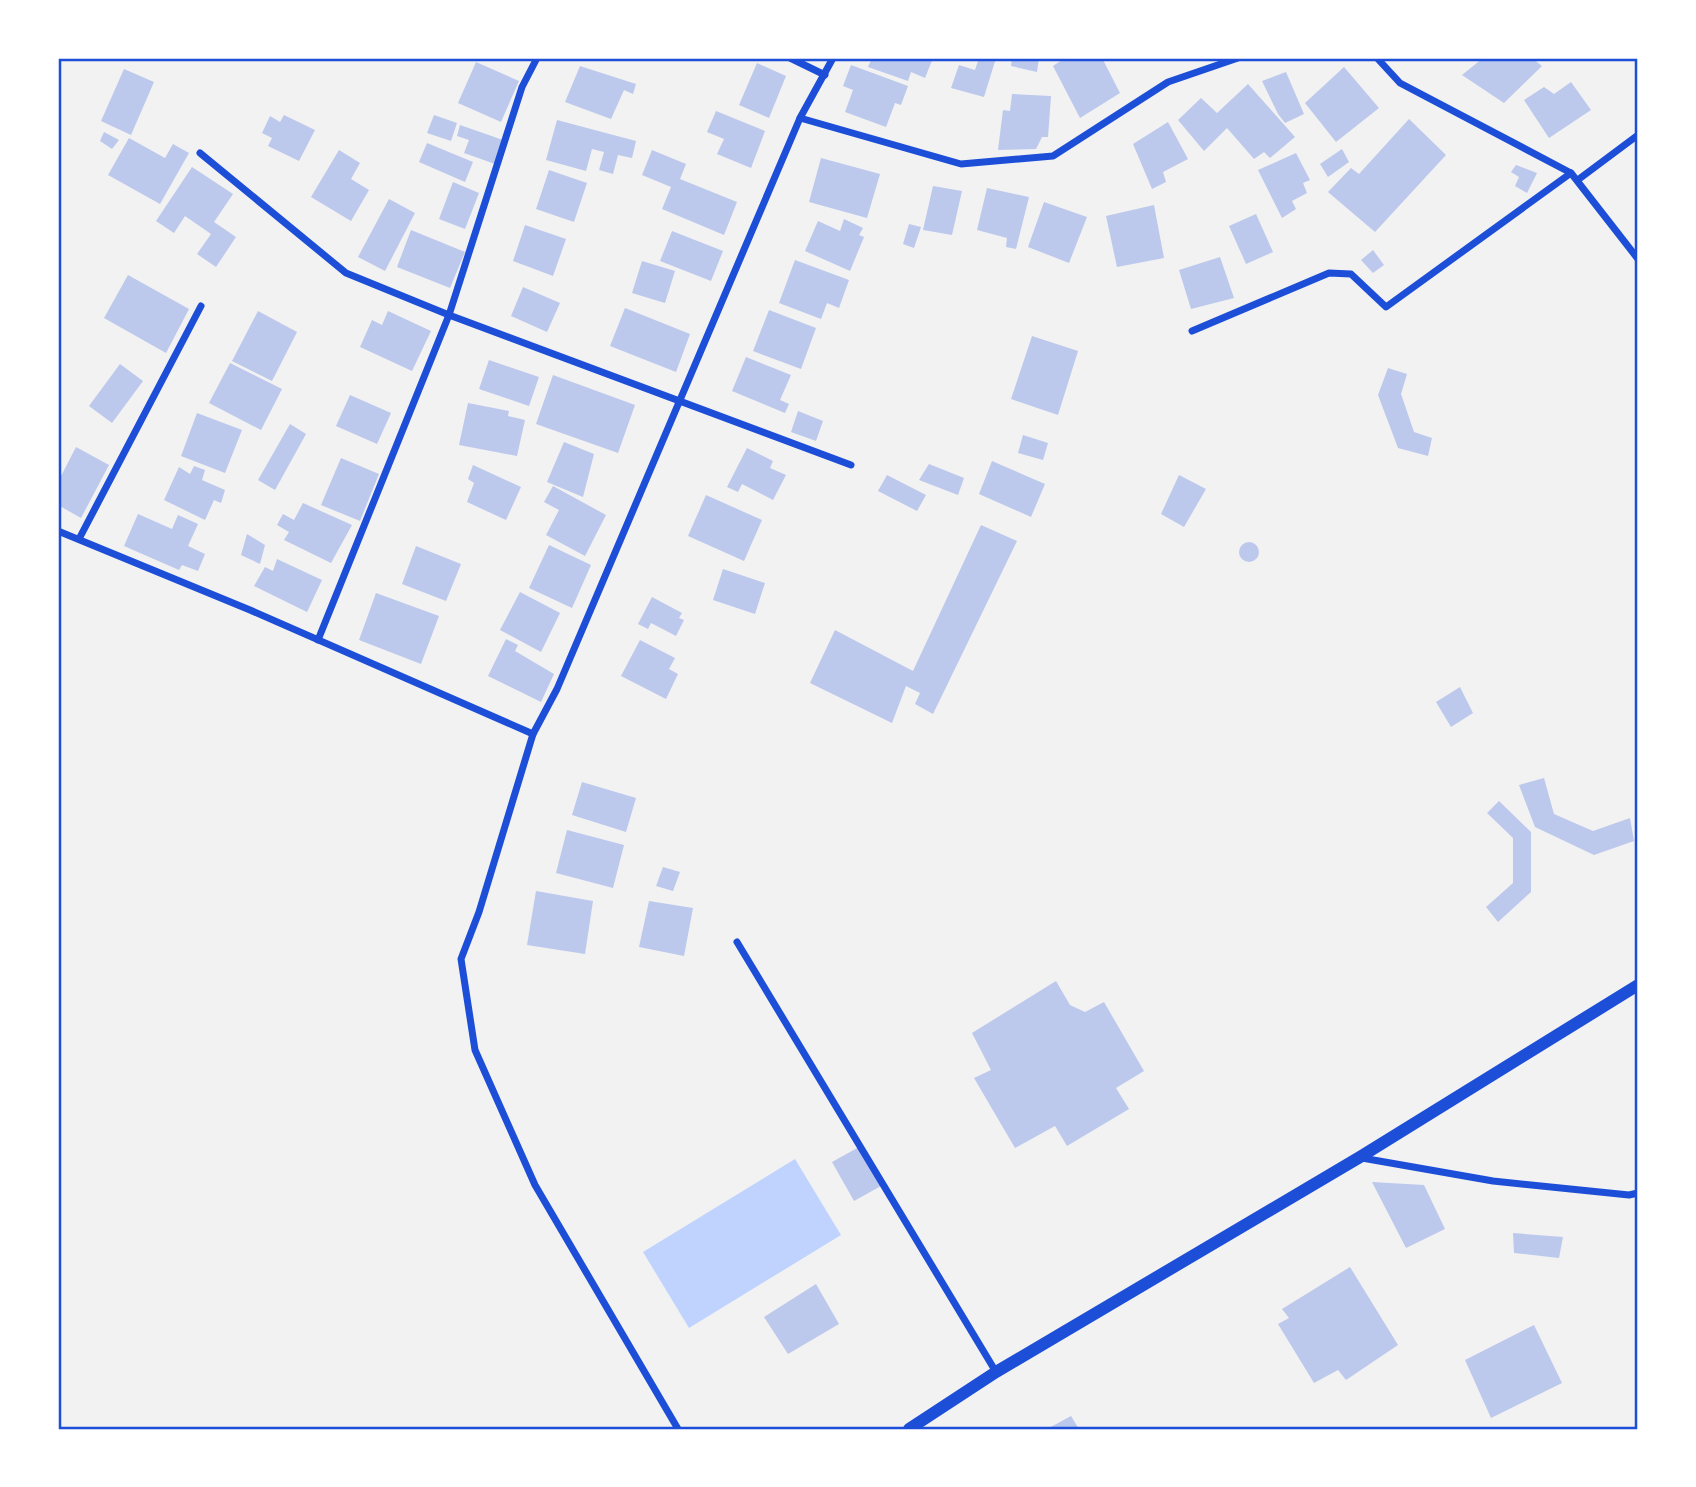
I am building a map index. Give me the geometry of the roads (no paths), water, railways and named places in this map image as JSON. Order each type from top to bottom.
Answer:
[{"type":"street","points":[[318,640],[449,315],[522,87],[537,58]]},
{"type":"street","points":[[790,58],[825,75]]},
{"type":"street","points":[[678,1429],[536,1185],[475,1050],[461,959],[480,912],[533,734],[556,689],[678,398],[800,118],[833,58]]},
{"type":"street","points":[[800,118],[961,164],[1053,156],[1168,82],[1238,58]]},
{"type":"street","points":[[1377,58],[1400,83],[1579,179],[1638,259]]},
{"type":"street","points":[[1579,179],[1638,135]]},
{"type":"street","points":[[200,153],[346,273],[449,315],[678,398],[851,465]]},
{"type":"street","points":[[1192,331],[1329,273],[1351,274],[1386,307],[1571,173]]},
{"type":"street","points":[[79,539],[201,306]]},
{"type":"street","points":[[58,531],[533,734]]},
{"type":"street","points":[[737,942],[996,1372]]},
{"type":"street","points":[[909,1429],[996,1372],[1360,1157],[1638,985]]},
{"type":"street","points":[[1360,1157],[1493,1181],[1629,1195],[1638,1193]]},
{"type":"water","points":[[795,1159],[841,1235],[689,1328],[643,1252]]}]
